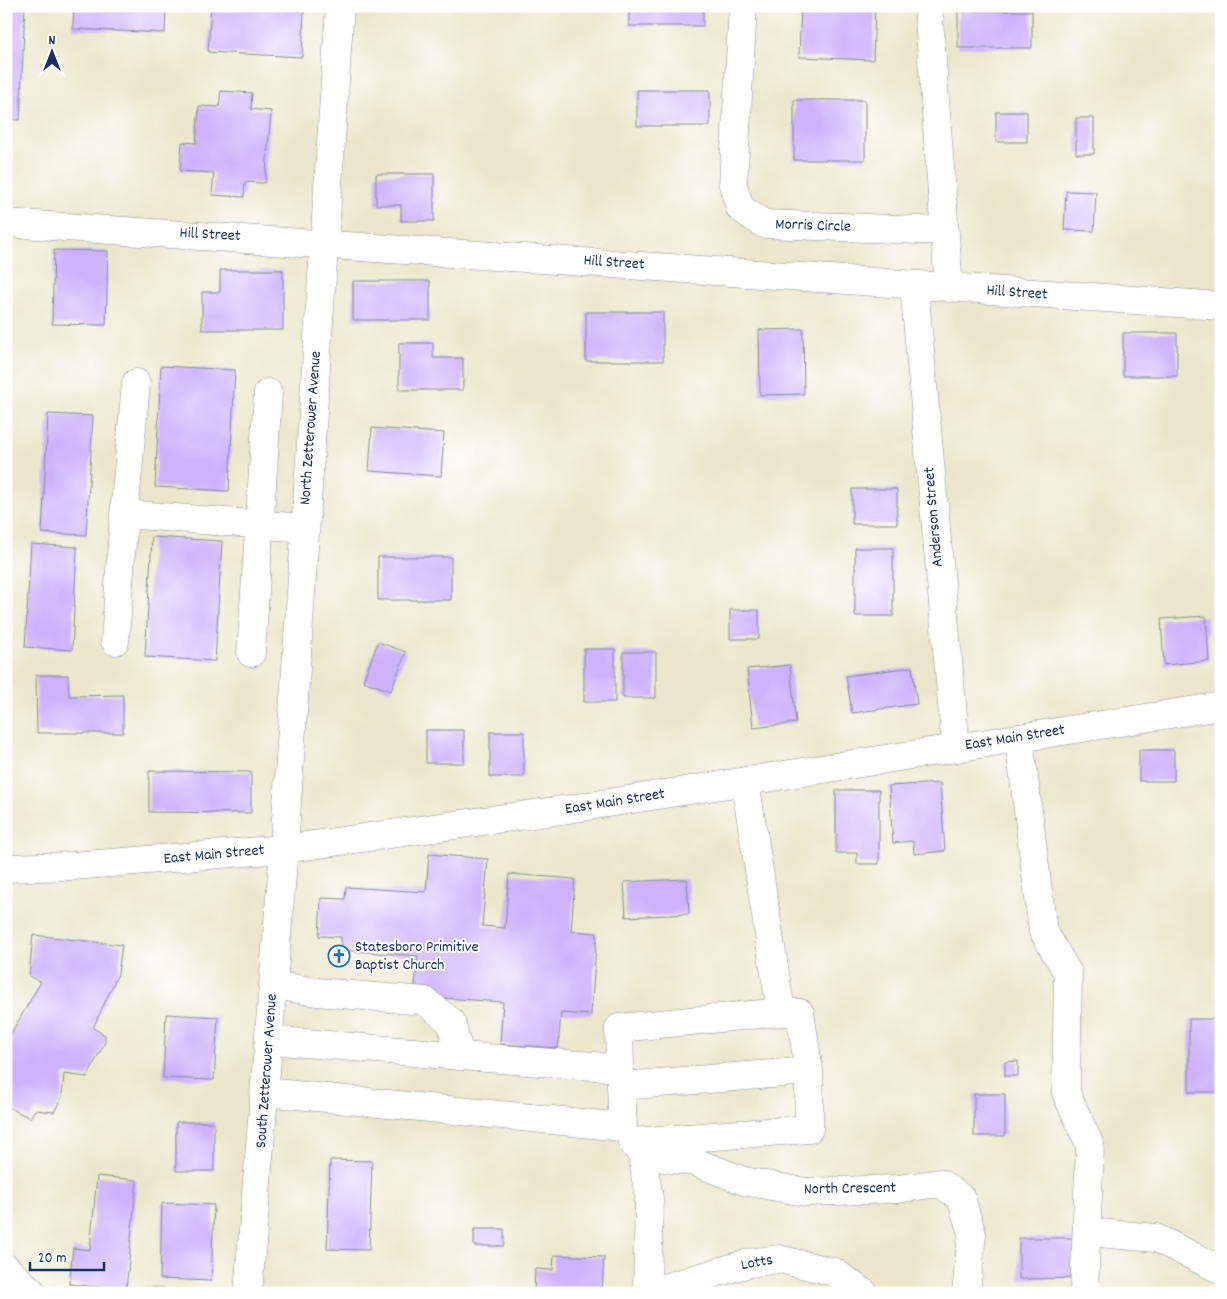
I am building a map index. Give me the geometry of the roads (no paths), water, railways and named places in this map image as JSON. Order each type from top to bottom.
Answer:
[{"type":"street","name":"North Zetterower Avenue","points":[[284,849],[340,6]]},
{"type":"street","name":"Morris Circle","points":[[744,6],[733,185],[740,208],[764,224],[944,231]]},
{"type":"street","points":[[928,6],[944,231],[950,288]]},
{"type":"street","name":"Hill Street","points":[[6,222],[323,241],[914,286],[1221,306]]},
{"type":"street","name":"Anderson Street","points":[[914,286],[956,748]]},
{"type":"street","points":[[115,641],[136,383]]},
{"type":"street","points":[[251,653],[268,393]]},
{"type":"street","points":[[124,514],[305,528]]},
{"type":"street","name":"East Main Street","points":[[6,868],[73,866],[284,849],[576,808],[1221,706]]},
{"type":"street","points":[[1019,738],[1043,931],[1068,973],[1066,1093],[1090,1145],[1084,1293]]},
{"type":"street","points":[[745,782],[781,1012]]},
{"type":"street","name":"South Zetterower Avenue","points":[[248,1293],[284,849]]},
{"type":"street","points":[[273,985],[317,992],[425,1000],[451,1022],[460,1056]]},
{"type":"street","points":[[265,1092],[632,1141],[809,1129],[809,1071],[800,1013],[781,1012],[619,1028],[621,1077],[632,1141],[650,1198],[647,1293]]},
{"type":"street","points":[[269,1040],[460,1056],[621,1077],[809,1071]]},
{"type":"street","name":"North Crescent","points":[[632,1141],[744,1181],[805,1192],[897,1189],[940,1183],[961,1198],[972,1234],[966,1293]]},
{"type":"street","points":[[1087,1232],[1156,1238],[1221,1270]]},
{"type":"street","name":"Lotts","points":[[647,1293],[750,1263],[779,1258],[834,1272],[864,1293]]},
{"type":"street","points":[[6,1268],[33,1293]]},
{"type":"place","name":"Statesboro Primitive Baptist Church","points":[[339,956]]}]
